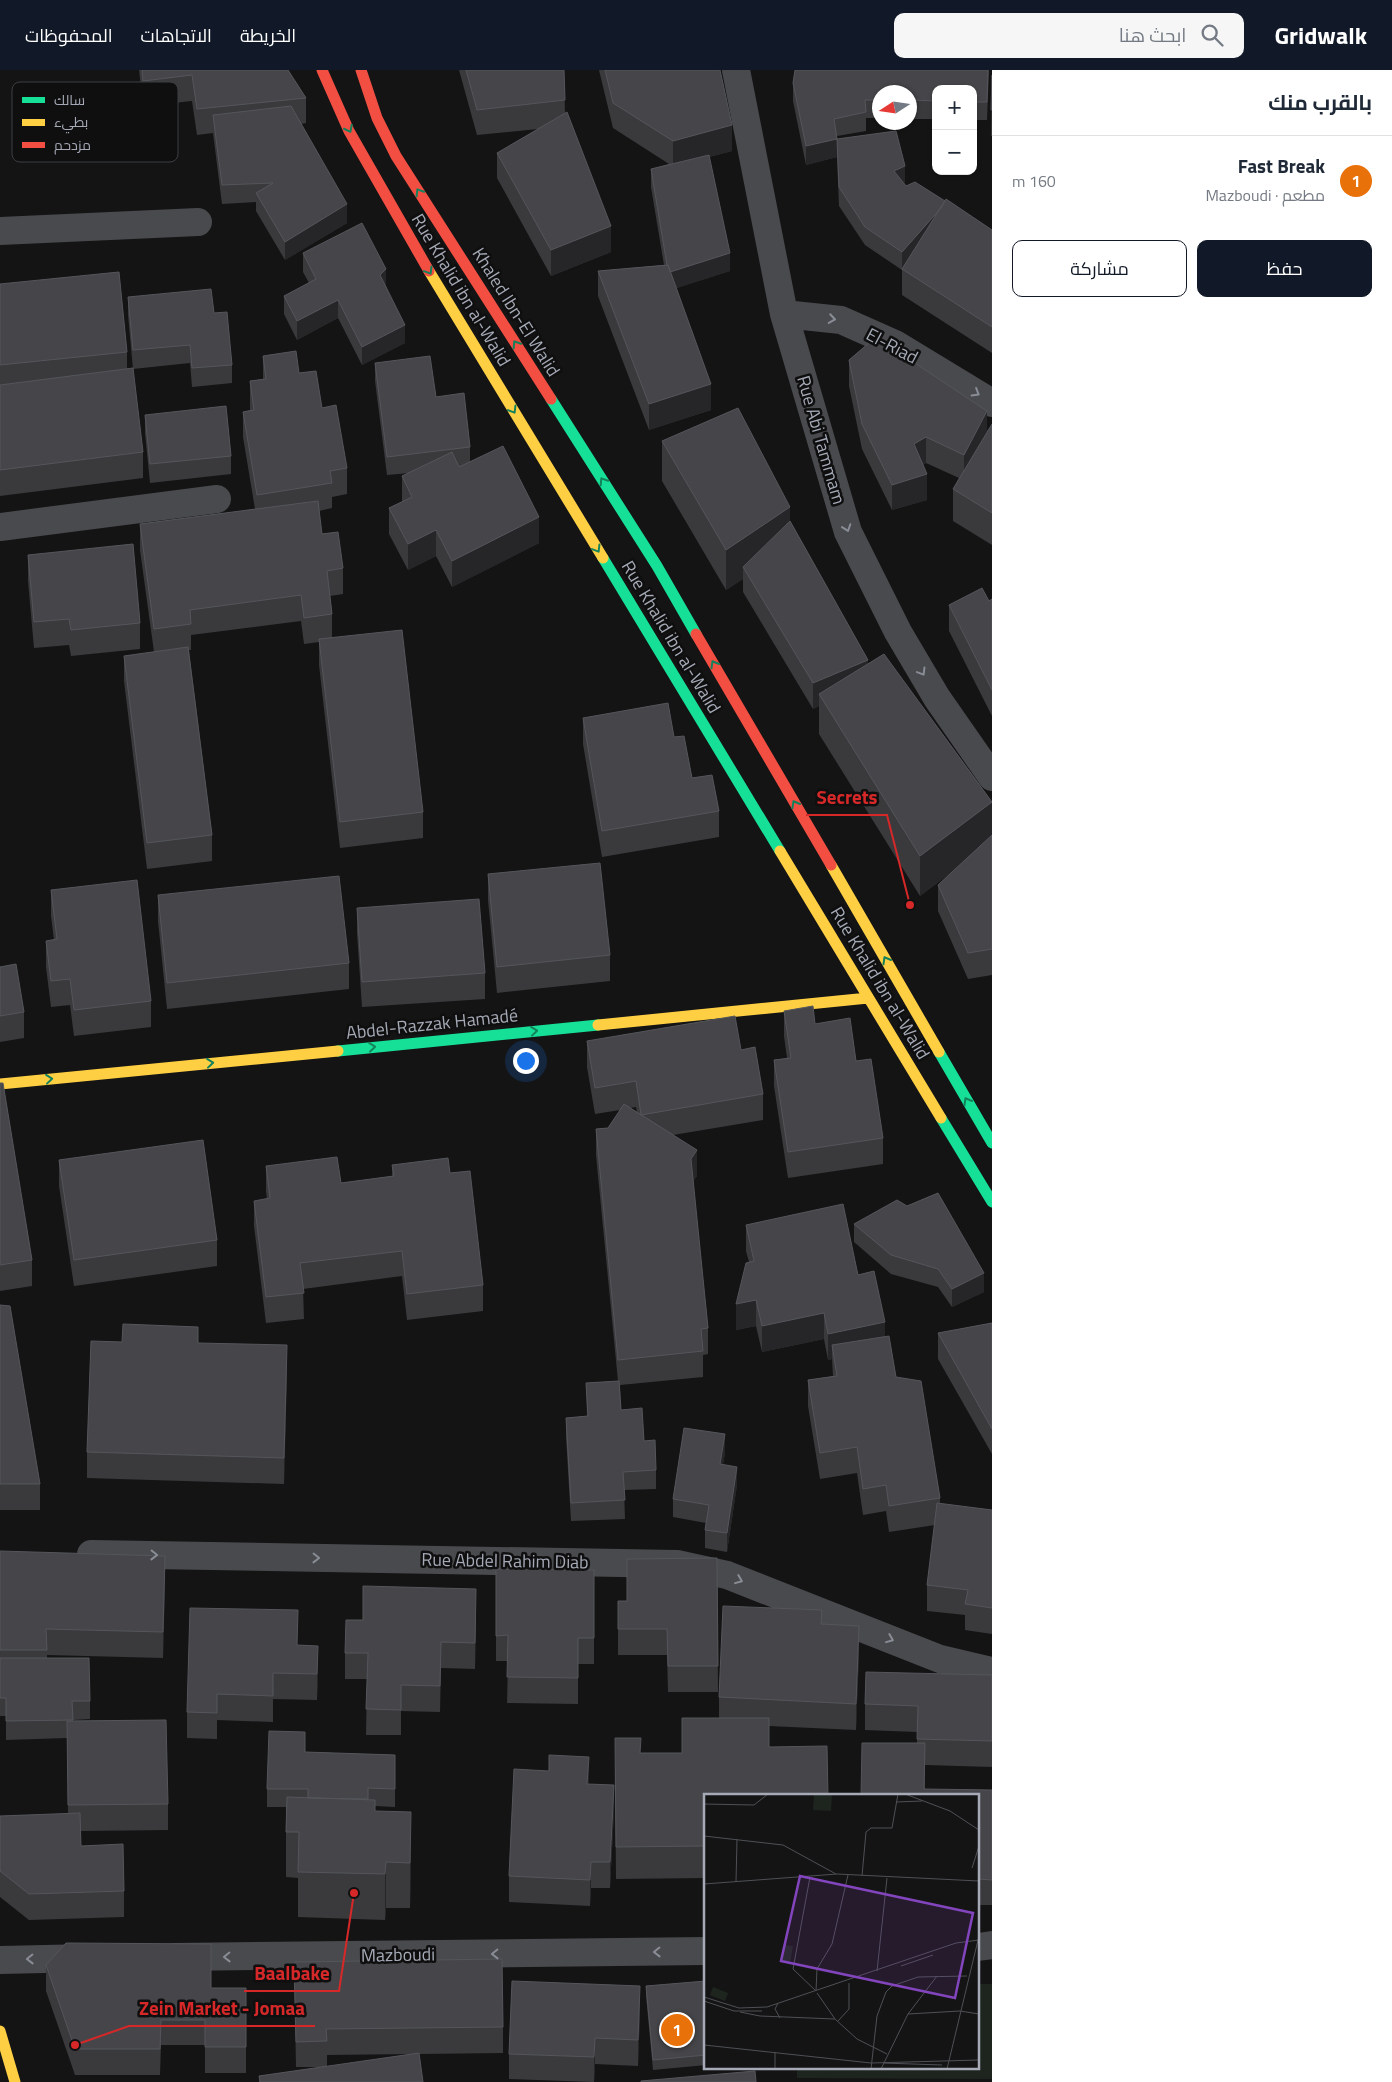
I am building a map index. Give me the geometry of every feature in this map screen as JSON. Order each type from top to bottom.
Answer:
[{"type":"main road","name":"Rue Khalid ibn al-Walid","points":[[322,70],[327,86],[349,131],[415,248],[992,1202]]},
{"type":"main road","name":"Khaled Ibn-El Walid","points":[[361,70],[377,118],[396,156],[657,566]]},
{"type":"main road","name":"Rue Khalid ibn al-Walid","points":[[657,566],[992,1143]]},
{"type":"main road","name":"Abdel-Razzak Hamadé","points":[[0,1084],[868,998]]},
{"type":"main road","points":[[0,2030],[15,2082]]},
{"type":"street","name":"Rue Abi Tammam","points":[[736,70],[784,314],[848,532],[908,648],[937,698],[992,777]]},
{"type":"street","points":[[0,231],[198,222]]},
{"type":"street","name":"El-Riad","points":[[784,314],[840,320],[895,344],[992,403]]},
{"type":"street","points":[[0,527],[217,499]]},
{"type":"street","name":"Rue Abdel Rahim Diab","points":[[70,1554],[677,1564],[727,1574],[940,1659],[992,1671]]},
{"type":"street","points":[[979,1947],[992,1945]]},
{"type":"street","name":"Mazboudi","points":[[149,1958],[704,1951]]},
{"type":"street","points":[[0,1960],[109,1958]]},
{"type":"shaded area","points":[[979,1984],[992,1984],[992,2079],[797,2078],[797,2070],[979,2070]]},
{"type":"building","points":[[142,70],[288,70],[306,98],[197,109],[192,75],[143,81]]},
{"type":"building","points":[[466,70],[564,70],[565,100],[477,110]]},
{"type":"building","points":[[605,70],[720,70],[732,125],[673,141],[613,103]]},
{"type":"building","points":[[795,70],[988,70],[987,102],[977,102],[977,85],[932,85],[932,101],[917,100],[917,85],[872,85],[872,100],[865,100],[866,112],[834,119],[837,139],[806,146],[793,83]]},
{"type":"building","points":[[992,75],[992,110],[991,110]]},
{"type":"building","points":[[291,106],[347,204],[285,242],[256,193],[273,183],[222,185],[213,115]]},
{"type":"building","points":[[567,112],[611,226],[551,250],[497,153]]},
{"type":"building","points":[[896,131],[905,166],[894,171],[906,186],[915,182],[945,201],[902,252],[865,227],[839,187],[837,139]]},
{"type":"building","points":[[709,155],[730,253],[670,272],[667,265],[651,169]]},
{"type":"building","points":[[946,199],[992,230],[992,327],[902,269]]},
{"type":"building","points":[[362,223],[386,269],[380,275],[405,325],[362,347],[338,300],[297,321],[284,296],[316,279],[303,253]]},
{"type":"building","points":[[668,265],[711,384],[649,404],[598,271]]},
{"type":"building","points":[[119,272],[127,352],[0,365],[0,284]]},
{"type":"building","points":[[211,289],[214,313],[227,312],[232,365],[192,368],[190,345],[133,350],[128,297]]},
{"type":"building","points":[[876,337],[987,411],[964,455],[926,437],[914,444],[927,474],[892,485],[862,424],[849,360]]},
{"type":"building","points":[[296,351],[299,373],[316,371],[322,408],[336,405],[347,468],[330,471],[332,483],[257,495],[243,412],[254,410],[250,381],[266,379],[263,356]]},
{"type":"building","points":[[430,356],[436,397],[464,393],[470,447],[387,457],[375,363]]},
{"type":"building","points":[[133,368],[143,452],[0,470],[0,385]]},
{"type":"building","points":[[226,406],[231,456],[150,464],[145,415]]},
{"type":"building","points":[[738,408],[790,507],[726,550],[662,441]]},
{"type":"building","points":[[992,424],[992,513],[953,489]]},
{"type":"building","points":[[503,446],[539,517],[452,561],[436,530],[408,544],[389,508],[412,497],[402,476],[452,452],[459,467]]},
{"type":"building","points":[[318,501],[322,534],[338,532],[343,568],[327,571],[332,614],[304,618],[301,595],[190,610],[191,624],[154,629],[140,524]]},
{"type":"building","points":[[790,521],[868,660],[813,683],[743,567]]},
{"type":"building","points":[[133,544],[140,623],[71,630],[69,619],[34,622],[28,555]]},
{"type":"building","points":[[982,588],[989,601],[992,599],[992,690],[949,605]]},
{"type":"building","points":[[402,630],[423,812],[340,822],[319,639]]},
{"type":"building","points":[[188,647],[212,835],[147,843],[124,656]]},
{"type":"building","points":[[884,654],[992,802],[920,856],[819,694]]},
{"type":"building","points":[[668,703],[674,737],[684,736],[692,778],[712,775],[719,811],[602,831],[583,718]]},
{"type":"building","points":[[992,835],[992,949],[968,953],[938,885]]},
{"type":"building","points":[[600,863],[610,955],[497,967],[488,874]]},
{"type":"building","points":[[339,876],[349,963],[167,983],[158,895]]},
{"type":"building","points":[[137,880],[151,1001],[74,1010],[70,979],[51,981],[46,941],[57,939],[51,890]]},
{"type":"building","points":[[479,899],[485,973],[362,982],[357,908]]},
{"type":"building","points":[[16,964],[24,1012],[0,1016],[0,967]]},
{"type":"building","points":[[813,1006],[815,1024],[850,1018],[856,1061],[871,1059],[883,1138],[788,1152],[774,1060],[791,1058],[784,1011]]},
{"type":"building","points":[[735,1016],[741,1050],[755,1047],[763,1094],[641,1115],[636,1081],[595,1088],[587,1041]]},
{"type":"building","points":[[0,1083],[3,1083],[32,1260],[0,1265]]},
{"type":"building","points":[[624,1104],[697,1150],[691,1159],[708,1328],[701,1329],[703,1351],[618,1360],[596,1129],[608,1128]]},
{"type":"building","points":[[203,1140],[217,1240],[74,1260],[59,1160]]},
{"type":"building","points":[[337,1157],[341,1183],[394,1176],[392,1165],[448,1158],[450,1173],[470,1171],[483,1285],[407,1294],[402,1251],[300,1263],[304,1293],[266,1297],[254,1201],[270,1198],[266,1166]]},
{"type":"building","points":[[938,1193],[984,1273],[952,1289],[938,1269],[891,1255],[854,1224],[897,1200],[907,1206]]},
{"type":"building","points":[[843,1204],[858,1275],[874,1271],[885,1322],[828,1334],[824,1313],[762,1326],[756,1300],[736,1304],[746,1263],[754,1261],[746,1225]]},
{"type":"building","points":[[0,1305],[10,1306],[40,1484],[0,1484]]},
{"type":"building","points":[[992,1323],[992,1429],[938,1333]]},
{"type":"building","points":[[123,1324],[198,1327],[198,1343],[287,1345],[284,1458],[87,1452],[91,1341],[122,1342]]},
{"type":"building","points":[[889,1336],[896,1377],[921,1381],[940,1498],[889,1506],[886,1485],[863,1489],[857,1447],[820,1453],[808,1380],[837,1376],[832,1345]]},
{"type":"building","points":[[619,1381],[621,1410],[642,1408],[644,1441],[655,1440],[656,1470],[623,1472],[625,1500],[571,1503],[566,1418],[588,1416],[586,1383]]},
{"type":"building","points":[[684,1428],[725,1434],[720,1464],[737,1467],[727,1533],[705,1530],[709,1505],[673,1499]]},
{"type":"building","points":[[937,1503],[992,1510],[992,1608],[965,1604],[968,1590],[927,1585]]},
{"type":"building","points":[[0,1551],[165,1556],[163,1632],[46,1629],[47,1650],[0,1650]]},
{"type":"building","points":[[717,1558],[718,1666],[668,1666],[667,1629],[618,1629],[618,1601],[627,1601],[627,1559]]},
{"type":"building","points":[[496,1569],[594,1570],[594,1638],[578,1638],[578,1678],[507,1677],[508,1635],[496,1636]]},
{"type":"building","points":[[363,1586],[476,1589],[475,1643],[441,1642],[440,1686],[401,1685],[401,1710],[366,1709],[368,1653],[345,1653],[346,1620],[363,1620]]},
{"type":"building","points":[[723,1606],[822,1610],[821,1624],[859,1626],[856,1704],[719,1697]]},
{"type":"building","points":[[190,1608],[298,1610],[297,1645],[318,1646],[317,1674],[273,1673],[273,1696],[217,1694],[217,1713],[187,1712]]},
{"type":"building","points":[[0,1658],[89,1658],[90,1701],[72,1701],[73,1720],[6,1721],[6,1698],[0,1698]]},
{"type":"building","points":[[866,1672],[992,1675],[992,1741],[917,1739],[918,1706],[865,1704]]},
{"type":"building","points":[[682,1718],[769,1718],[769,1747],[827,1746],[828,1794],[704,1794],[704,1846],[616,1847],[615,1738],[641,1738],[640,1753],[682,1753]]},
{"type":"building","points":[[166,1720],[168,1804],[68,1805],[67,1721]]},
{"type":"building","points":[[269,1731],[305,1732],[305,1752],[395,1755],[395,1789],[368,1788],[368,1799],[308,1798],[308,1789],[267,1789]]},
{"type":"building","points":[[862,1743],[925,1743],[924,1789],[992,1790],[992,1880],[979,1879],[979,1794],[861,1794]]},
{"type":"building","points":[[549,1755],[589,1757],[587,1784],[614,1785],[610,1862],[591,1862],[590,1880],[509,1876],[514,1769],[549,1771]]},
{"type":"building","points":[[287,1797],[375,1800],[375,1811],[411,1812],[410,1863],[386,1862],[385,1874],[298,1872],[299,1832],[286,1832]]},
{"type":"building","points":[[80,1813],[81,1846],[123,1844],[124,1891],[29,1894],[0,1871],[0,1816]]},
{"type":"building","points":[[66,1943],[211,1944],[211,1988],[246,1988],[246,2047],[205,2047],[205,2020],[161,2020],[160,2049],[75,2049],[46,1965]]},
{"type":"building","points":[[502,1959],[503,2027],[326,2029],[327,2041],[296,2042],[294,1962]]},
{"type":"building","points":[[512,1981],[640,1986],[638,2040],[595,2038],[594,2057],[509,2054]]},
{"type":"building","points":[[704,1981],[704,2055],[653,2060],[646,1986]]},
{"type":"building","points":[[419,2053],[423,2082],[260,2082],[259,2076]]},
{"type":"building","points":[[755,2071],[756,2082],[641,2082],[641,2081]]},
{"type":"traffic: fast","points":[[551,399],[657,566],[696,634]]},
{"type":"traffic: fast","points":[[603,558],[780,851]]},
{"type":"traffic: fast","points":[[338,1051],[598,1025]]},
{"type":"traffic: fast","points":[[939,1052],[992,1143]]},
{"type":"traffic: fast","points":[[941,1118],[992,1202]]},
{"type":"traffic: slow","points":[[429,271],[603,558]]},
{"type":"traffic: slow","points":[[780,851],[941,1118]]},
{"type":"traffic: slow","points":[[831,865],[939,1052]]},
{"type":"traffic: slow","points":[[598,1025],[868,998]]},
{"type":"traffic: slow","points":[[0,1084],[338,1051]]},
{"type":"traffic: slow","points":[[0,2031],[15,2082]]},
{"type":"traffic: jam","points":[[322,70],[349,131],[429,271]]},
{"type":"traffic: jam","points":[[361,70],[377,118],[396,156],[551,399]]},
{"type":"traffic: jam","points":[[696,634],[831,865]]},
{"type":"place","name":"Secrets","points":[[910,905]]},
{"type":"place","name":"Baalbake","points":[[354,1893]]},
{"type":"place","name":"Fast Break","points":[[677,2030]]},
{"type":"place","name":"Zein Market - Jomaa","points":[[75,2045]]}]
